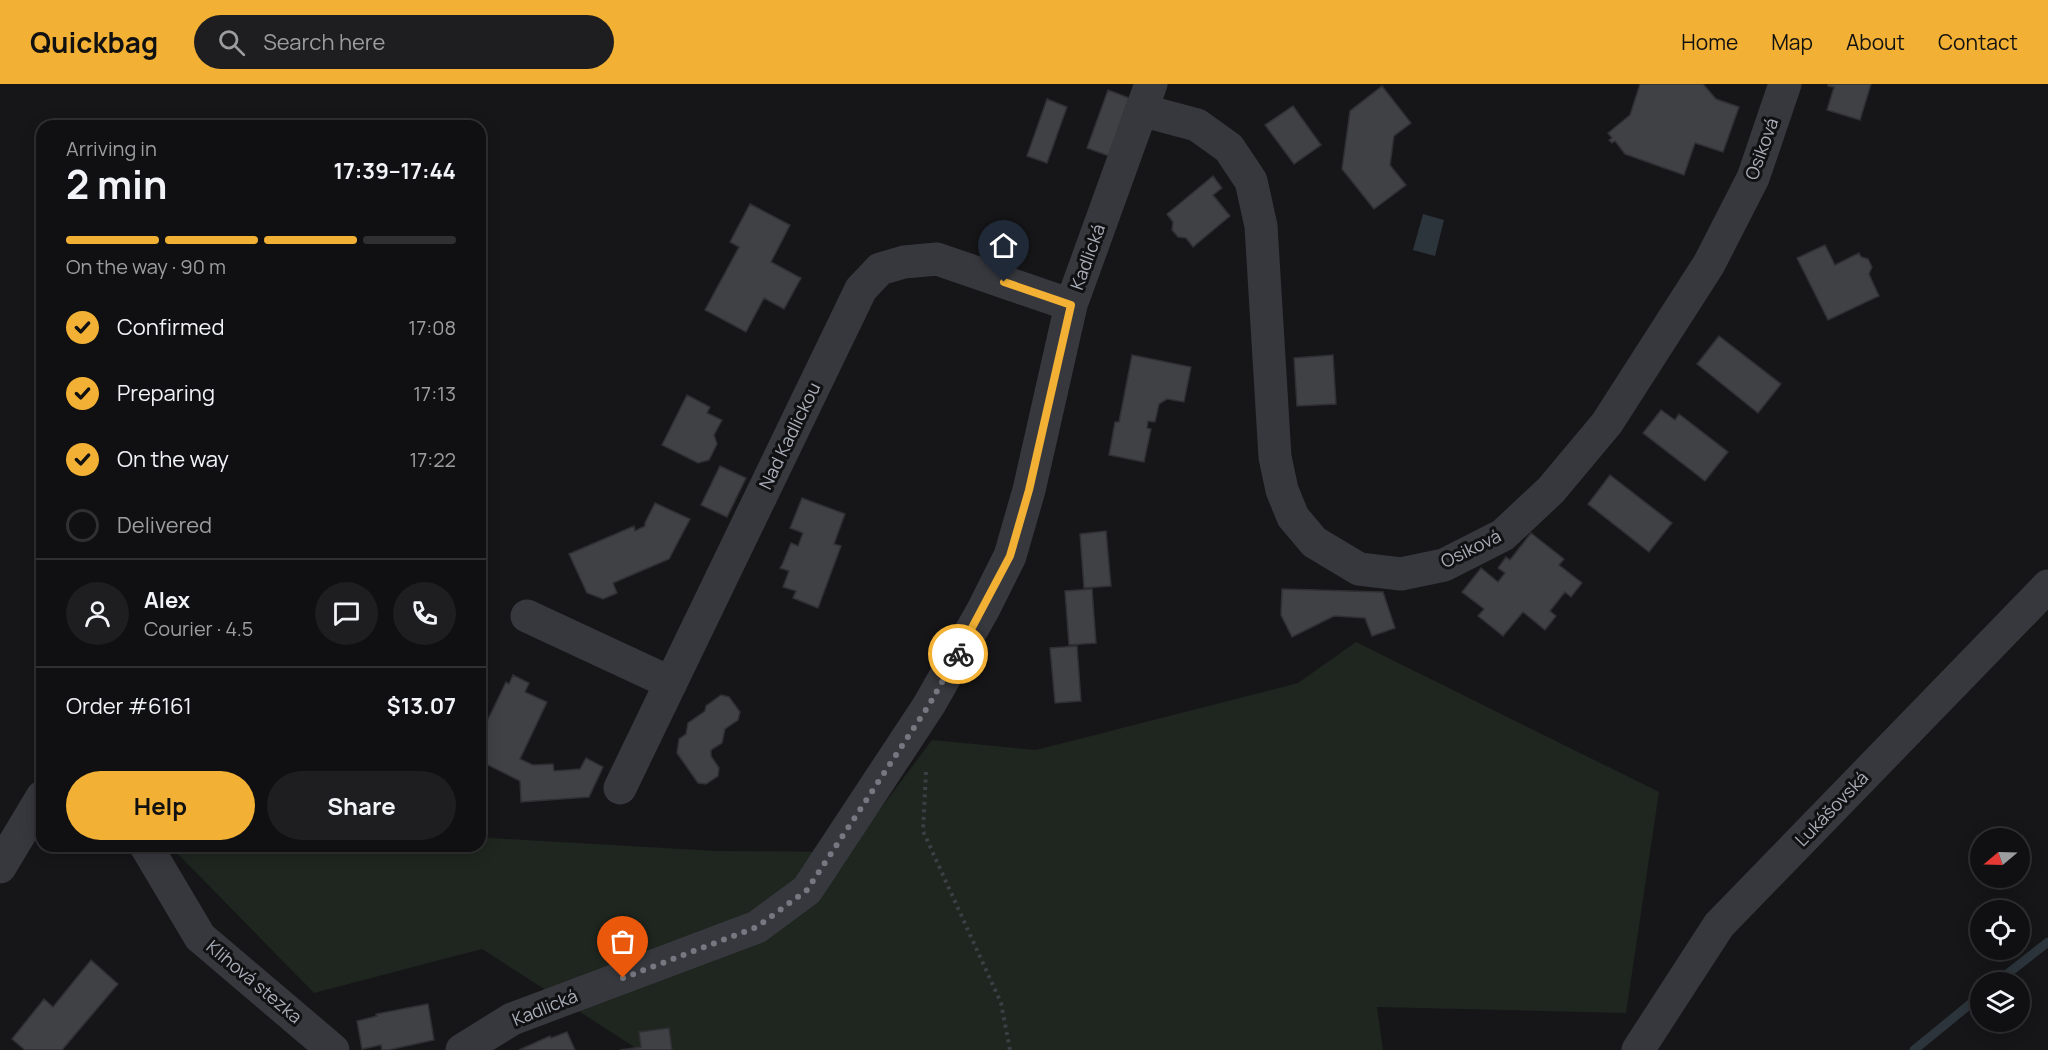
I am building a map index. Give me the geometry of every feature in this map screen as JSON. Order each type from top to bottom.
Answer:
[{"type":"street","name":"Osiková","points":[[1146,97],[1197,125],[1229,148],[1251,181],[1261,226],[1275,457],[1281,490],[1293,517],[1314,542],[1359,569],[1401,574],[1444,565],[1503,535],[1551,490],[1607,423],[1709,264],[1753,178],[1785,84]]},
{"type":"street","name":"Kadlická","points":[[462,1050],[512,1019],[757,927],[807,890],[929,705],[983,610],[1010,556],[1029,490],[1071,305],[1146,97]]},
{"type":"street","name":"Nad Kadlickou","points":[[620,788],[861,289],[880,269],[904,262],[937,259],[1071,305]]},
{"type":"street","name":"Lukášovská","points":[[1638,1050],[1719,925],[2048,586]]},
{"type":"street","points":[[527,616],[671,683]]},
{"type":"street","points":[[0,867],[36,807]]},
{"type":"street","name":"Klihová stezka","points":[[150,852],[200,937],[333,1050]]},
{"type":"path","points":[[926,762],[923,831],[1001,1003],[1010,1050]]},
{"type":"shaded area","points":[[1423,214],[1444,220],[1435,256],[1413,250]]},
{"type":"shaded area","points":[[1356,642],[1659,792],[1626,1013],[1377,1007],[1383,1050],[639,1050],[482,949],[314,993],[177,853],[486,852],[486,837],[716,851],[848,852],[932,740],[1036,750],[1298,683]]},
{"type":"building","points":[[1640,84],[1703,84],[1716,99],[1739,107],[1723,152],[1695,143],[1684,175],[1625,154],[1615,141],[1612,143],[1609,140],[1612,138],[1608,133],[1630,115]]},
{"type":"building","points":[[1828,84],[1871,84],[1860,120],[1827,110],[1834,87]]},
{"type":"building","points":[[1382,86],[1411,123],[1394,136],[1390,165],[1406,185],[1374,209],[1342,169],[1350,111]]},
{"type":"building","points":[[1108,90],[1129,98],[1109,156],[1087,148]]},
{"type":"building","points":[[1047,99],[1067,107],[1047,163],[1027,156]]},
{"type":"building","points":[[1293,106],[1321,145],[1294,164],[1265,125]]},
{"type":"building","points":[[1213,176],[1222,188],[1213,195],[1230,216],[1193,247],[1186,238],[1178,237],[1172,230],[1173,222],[1167,214]]},
{"type":"building","points":[[750,204],[790,225],[771,262],[801,278],[784,309],[764,298],[746,332],[705,310],[739,247],[730,242]]},
{"type":"building","points":[[1825,245],[1835,265],[1859,253],[1861,257],[1868,259],[1872,267],[1869,274],[1879,296],[1828,320],[1797,258]]},
{"type":"building","points":[[1719,336],[1781,384],[1758,413],[1697,364]]},
{"type":"building","points":[[1132,355],[1191,367],[1184,402],[1167,399],[1159,404],[1155,422],[1148,421],[1147,428],[1151,429],[1144,462],[1109,455],[1115,422],[1119,422]]},
{"type":"building","points":[[1333,355],[1336,404],[1297,406],[1294,358]]},
{"type":"building","points":[[687,395],[710,407],[707,413],[722,420],[714,435],[717,444],[709,460],[698,463],[662,445]]},
{"type":"building","points":[[1661,410],[1675,420],[1679,414],[1728,452],[1705,481],[1643,433]]},
{"type":"building","points":[[720,466],[746,478],[727,517],[701,505]]},
{"type":"building","points":[[1610,475],[1672,523],[1649,552],[1588,504]]},
{"type":"building","points":[[802,498],[845,514],[834,544],[841,546],[818,608],[793,598],[796,591],[783,587],[789,571],[780,568],[791,543],[798,546],[803,533],[790,528]]},
{"type":"building","points":[[655,503],[690,519],[669,559],[613,583],[617,593],[603,599],[587,593],[569,554],[634,526],[635,531],[645,526]]},
{"type":"building","points":[[1106,531],[1111,586],[1084,588],[1080,534]]},
{"type":"building","points":[[1531,533],[1564,559],[1559,565],[1582,583],[1571,597],[1565,592],[1550,611],[1556,616],[1545,630],[1523,612],[1503,636],[1478,616],[1484,609],[1462,592],[1481,568],[1498,582],[1505,573],[1498,568],[1506,557],[1510,560]]},
{"type":"building","points":[[1092,589],[1096,643],[1069,645],[1065,591]]},
{"type":"building","points":[[1282,589],[1383,592],[1395,628],[1372,636],[1365,618],[1334,616],[1292,637],[1281,615]]},
{"type":"building","points":[[1077,646],[1081,701],[1055,703],[1050,648]]},
{"type":"building","points":[[513,675],[529,683],[525,692],[547,702],[520,759],[533,765],[553,764],[554,771],[580,769],[586,758],[603,767],[589,797],[521,802],[520,781],[486,764],[486,724],[506,682],[509,684]]},
{"type":"building","points":[[721,695],[729,697],[740,712],[738,720],[725,729],[722,743],[711,750],[711,756],[719,768],[718,776],[706,784],[698,783],[677,753],[679,739],[686,734],[688,723],[705,711],[706,706]]},
{"type":"building","points":[[91,960],[118,984],[62,1050],[25,1050],[12,1039],[44,999],[53,1007]]},
{"type":"building","points":[[428,1004],[434,1040],[388,1050],[382,1050],[381,1045],[362,1049],[357,1021],[377,1016],[376,1014]]},
{"type":"building","points":[[669,1028],[672,1050],[620,1050],[641,1047],[639,1032]]},
{"type":"building","points":[[567,1032],[575,1050],[519,1050],[550,1036],[551,1038]]},
{"type":"waterway","points":[[2010,972],[2048,942]]},
{"type":"waterway","points":[[1914,1050],[1970,1004]]},
{"type":"way so far","points":[[623,978],[757,927],[807,890],[929,705],[958,654]]},
{"type":"route","points":[[958,654],[1010,556],[1029,490],[1071,305],[1004,282]]}]
